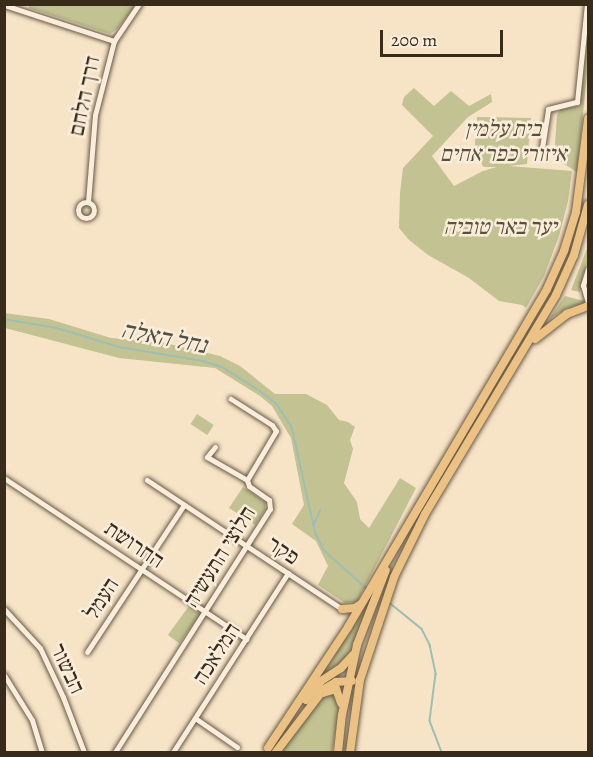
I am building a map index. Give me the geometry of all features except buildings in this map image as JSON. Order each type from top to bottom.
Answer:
[{"type":"highway","points":[[270,751],[348,627],[548,289],[564,251],[576,212],[588,119]]},
{"type":"highway","points":[[350,753],[360,680],[382,608],[407,549],[436,496],[521,357],[569,268],[588,205]]},
{"type":"highway","points":[[521,357],[550,325],[588,304]]},
{"type":"highway","points":[[270,751],[321,681],[347,663],[357,645],[397,544]]},
{"type":"highway","points":[[348,627],[342,609],[355,608],[364,600]]},
{"type":"highway","points":[[338,753],[342,715],[357,645]]},
{"type":"highway","points":[[329,676],[360,680]]},
{"type":"highway","points":[[270,751],[329,684],[350,678]]},
{"type":"highway","points":[[317,697],[327,690],[337,690],[342,715]]},
{"type":"street","name":"דרך הלחם","points":[[88,202],[95,115],[114,41],[139,4]]},
{"type":"street","points":[[542,148],[548,110],[577,102],[587,4]]},
{"type":"street","points":[[4,5],[114,41]]},
{"type":"street","points":[[588,269],[583,285],[588,304]]},
{"type":"street","name":"חלוצי התעשיה","points":[[115,753],[248,547],[271,506],[267,497],[249,486],[246,480],[276,431],[272,425],[231,399]]},
{"type":"street","points":[[214,447],[207,457],[246,480]]},
{"type":"street","name":"החרושת","points":[[4,478],[246,639]]},
{"type":"street","name":"פקר","points":[[147,480],[342,609]]},
{"type":"street","name":"העמל","points":[[87,652],[184,505]]},
{"type":"street","name":"המלאכה","points":[[173,753],[288,573]]},
{"type":"street","name":"הבשור","points":[[4,609],[40,648],[63,697],[84,753]]},
{"type":"street","points":[[5,677],[32,720],[42,753]]},
{"type":"street","points":[[195,718],[237,747]]},
{"type":"green space","points":[[30,4],[136,5],[117,29],[110,34],[29,8]]},
{"type":"green space","points":[[588,15],[588,65],[577,172],[554,158],[557,115],[561,108],[579,106]]},
{"type":"green space","name":"יער באר טוביה","points":[[414,88],[434,106],[451,91],[469,106],[491,94],[492,102],[468,117],[432,156],[454,186],[483,171],[497,167],[484,167],[474,156],[477,117],[531,118],[527,164],[509,166],[572,171],[568,201],[559,236],[544,276],[526,308],[522,305],[499,301],[469,278],[428,255],[408,239],[399,228],[403,168],[433,136],[402,105],[404,97]]},
{"type":"green space","points":[[588,246],[588,261],[580,292],[571,290]]},
{"type":"green space","points":[[565,296],[584,301],[584,304],[567,308],[549,319]]},
{"type":"green space","points":[[4,313],[49,319],[111,338],[161,342],[220,356],[240,366],[275,394],[306,394],[327,405],[339,420],[355,427],[350,440],[353,449],[344,483],[357,502],[360,519],[369,528],[400,478],[416,488],[357,602],[345,603],[318,585],[328,566],[316,541],[292,524],[304,505],[291,438],[272,406],[260,396],[215,368],[119,358],[5,328]]},
{"type":"green space","points":[[197,414],[214,425],[207,435],[190,424]]},
{"type":"green space","points":[[243,487],[265,502],[265,510],[255,525],[229,508]]},
{"type":"green space","points":[[375,585],[378,586],[354,649],[346,662],[308,694]]},
{"type":"green space","points":[[189,606],[200,614],[179,643],[168,635]]},
{"type":"green space","points":[[335,692],[339,709],[332,752],[280,752],[322,698]]},
{"type":"waterway","name":"נחל האלה","points":[[4,319],[57,328],[119,347],[203,361],[222,367],[260,391],[277,404],[292,427],[316,534],[324,550],[366,588]]},
{"type":"waterway","name":"נחל האלה","points":[[313,526],[320,511]]},
{"type":"waterway","name":"נחל האלה","points":[[390,603],[422,629],[430,645],[436,674],[430,721],[442,752]]},
{"type":"park label","name":"בית עלמין איזורי כפר אחים","points":[[503,142]]}]
